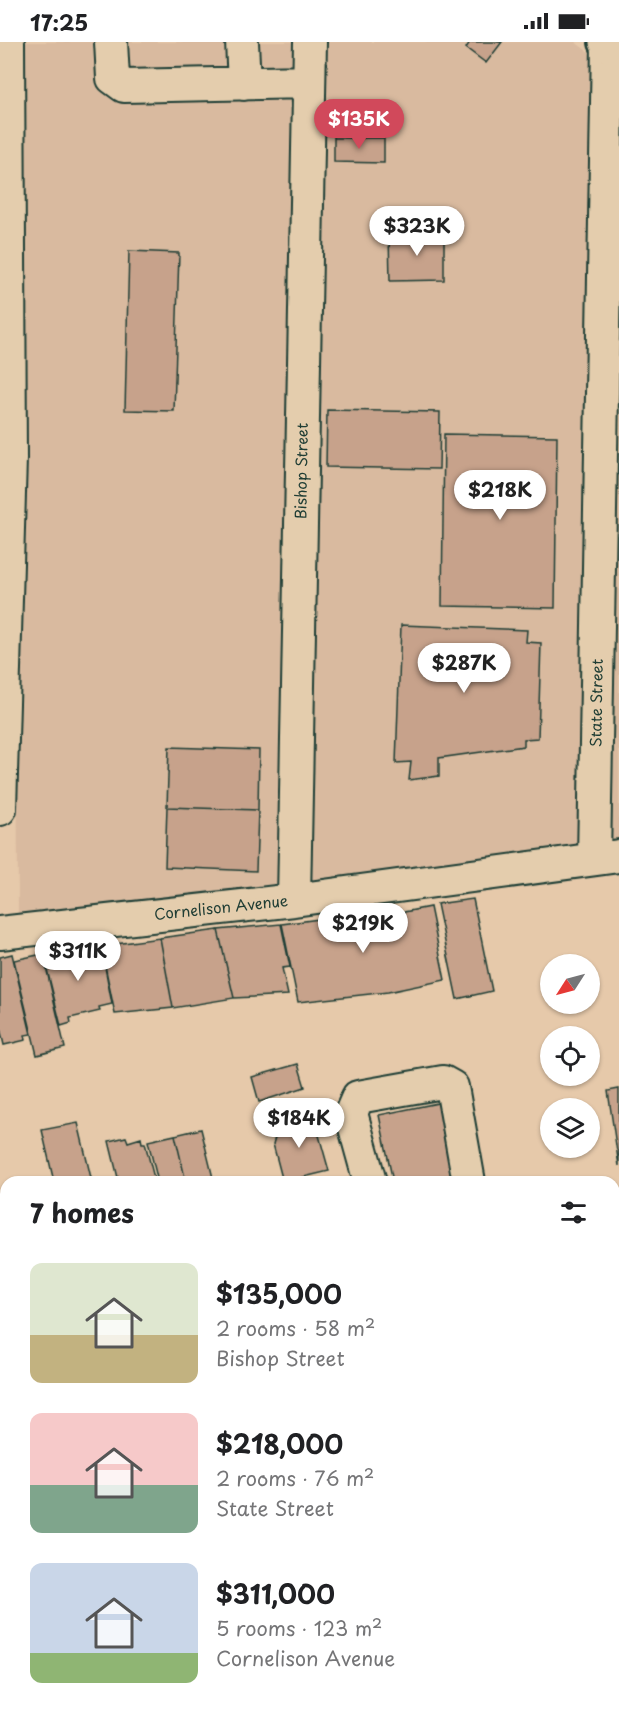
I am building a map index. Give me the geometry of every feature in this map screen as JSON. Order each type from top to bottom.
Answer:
[{"type":"street","points":[[0,809],[10,458],[8,42]]},
{"type":"street","points":[[111,42],[113,78],[124,86],[309,82]]},
{"type":"street","points":[[243,42],[244,84]]},
{"type":"street","name":"Bishop Street","points":[[294,900],[310,42]]},
{"type":"street","name":"State Street","points":[[607,857],[611,46]]},
{"type":"street","name":"Cornelison Avenue","points":[[0,933],[294,900],[607,857]]},
{"type":"street","points":[[368,1176],[351,1113],[358,1097],[443,1082],[452,1087],[468,1176]]},
{"type":"shaded area","points":[[15,42],[575,42],[619,74],[619,845],[18,928]]},
{"type":"building","points":[[470,42],[502,42],[486,63],[466,48]]},
{"type":"building","points":[[334,113],[400,113],[400,126],[385,126],[384,138],[334,138]]},
{"type":"building","points":[[334,138],[384,138],[384,163],[334,162]]},
{"type":"building","points":[[444,233],[444,280],[390,281],[389,234]]},
{"type":"building","points":[[129,251],[179,253],[174,411],[125,410]]},
{"type":"building","points":[[327,410],[440,412],[439,469],[326,467]]},
{"type":"building","points":[[444,434],[557,436],[555,608],[442,606]]},
{"type":"building","points":[[401,625],[527,630],[526,642],[541,643],[538,738],[524,739],[524,746],[439,758],[439,776],[409,780],[411,762],[396,763]]},
{"type":"building","points":[[169,747],[259,750],[258,810],[167,807]]},
{"type":"building","points":[[167,807],[258,810],[256,871],[165,867]]},
{"type":"building","points":[[473,899],[492,991],[457,999],[437,904]]},
{"type":"building","points":[[430,907],[445,980],[388,992],[298,1002],[282,924],[372,912],[373,918]]},
{"type":"building","points":[[281,924],[290,967],[282,968],[288,995],[234,998],[218,930]]},
{"type":"building","points":[[218,930],[234,998],[173,1008],[160,938]]},
{"type":"building","points":[[160,938],[173,1008],[115,1014],[101,946]]},
{"type":"building","points":[[101,946],[112,1004],[99,1007],[100,1011],[70,1018],[71,1023],[61,1026],[43,953]]},
{"type":"building","points":[[12,954],[31,1034],[25,1035],[26,1040],[4,1045],[0,1028],[0,957]]},
{"type":"building","points":[[43,954],[65,1048],[37,1055],[14,960]]},
{"type":"building","points":[[298,1064],[305,1087],[259,1102],[252,1077]]},
{"type":"building","points":[[619,1089],[619,1166],[608,1091]]},
{"type":"building","points":[[438,1103],[453,1176],[392,1176],[379,1115]]},
{"type":"building","points":[[313,1114],[329,1171],[308,1176],[281,1176],[273,1144],[279,1124]]},
{"type":"building","points":[[78,1123],[91,1176],[53,1176],[42,1130]]},
{"type":"building","points":[[201,1129],[213,1176],[185,1176],[175,1135]]},
{"type":"building","points":[[175,1135],[185,1176],[157,1176],[148,1141]]},
{"type":"building","points":[[126,1137],[128,1142],[141,1138],[142,1143],[145,1143],[153,1176],[118,1176],[109,1141]]}]
